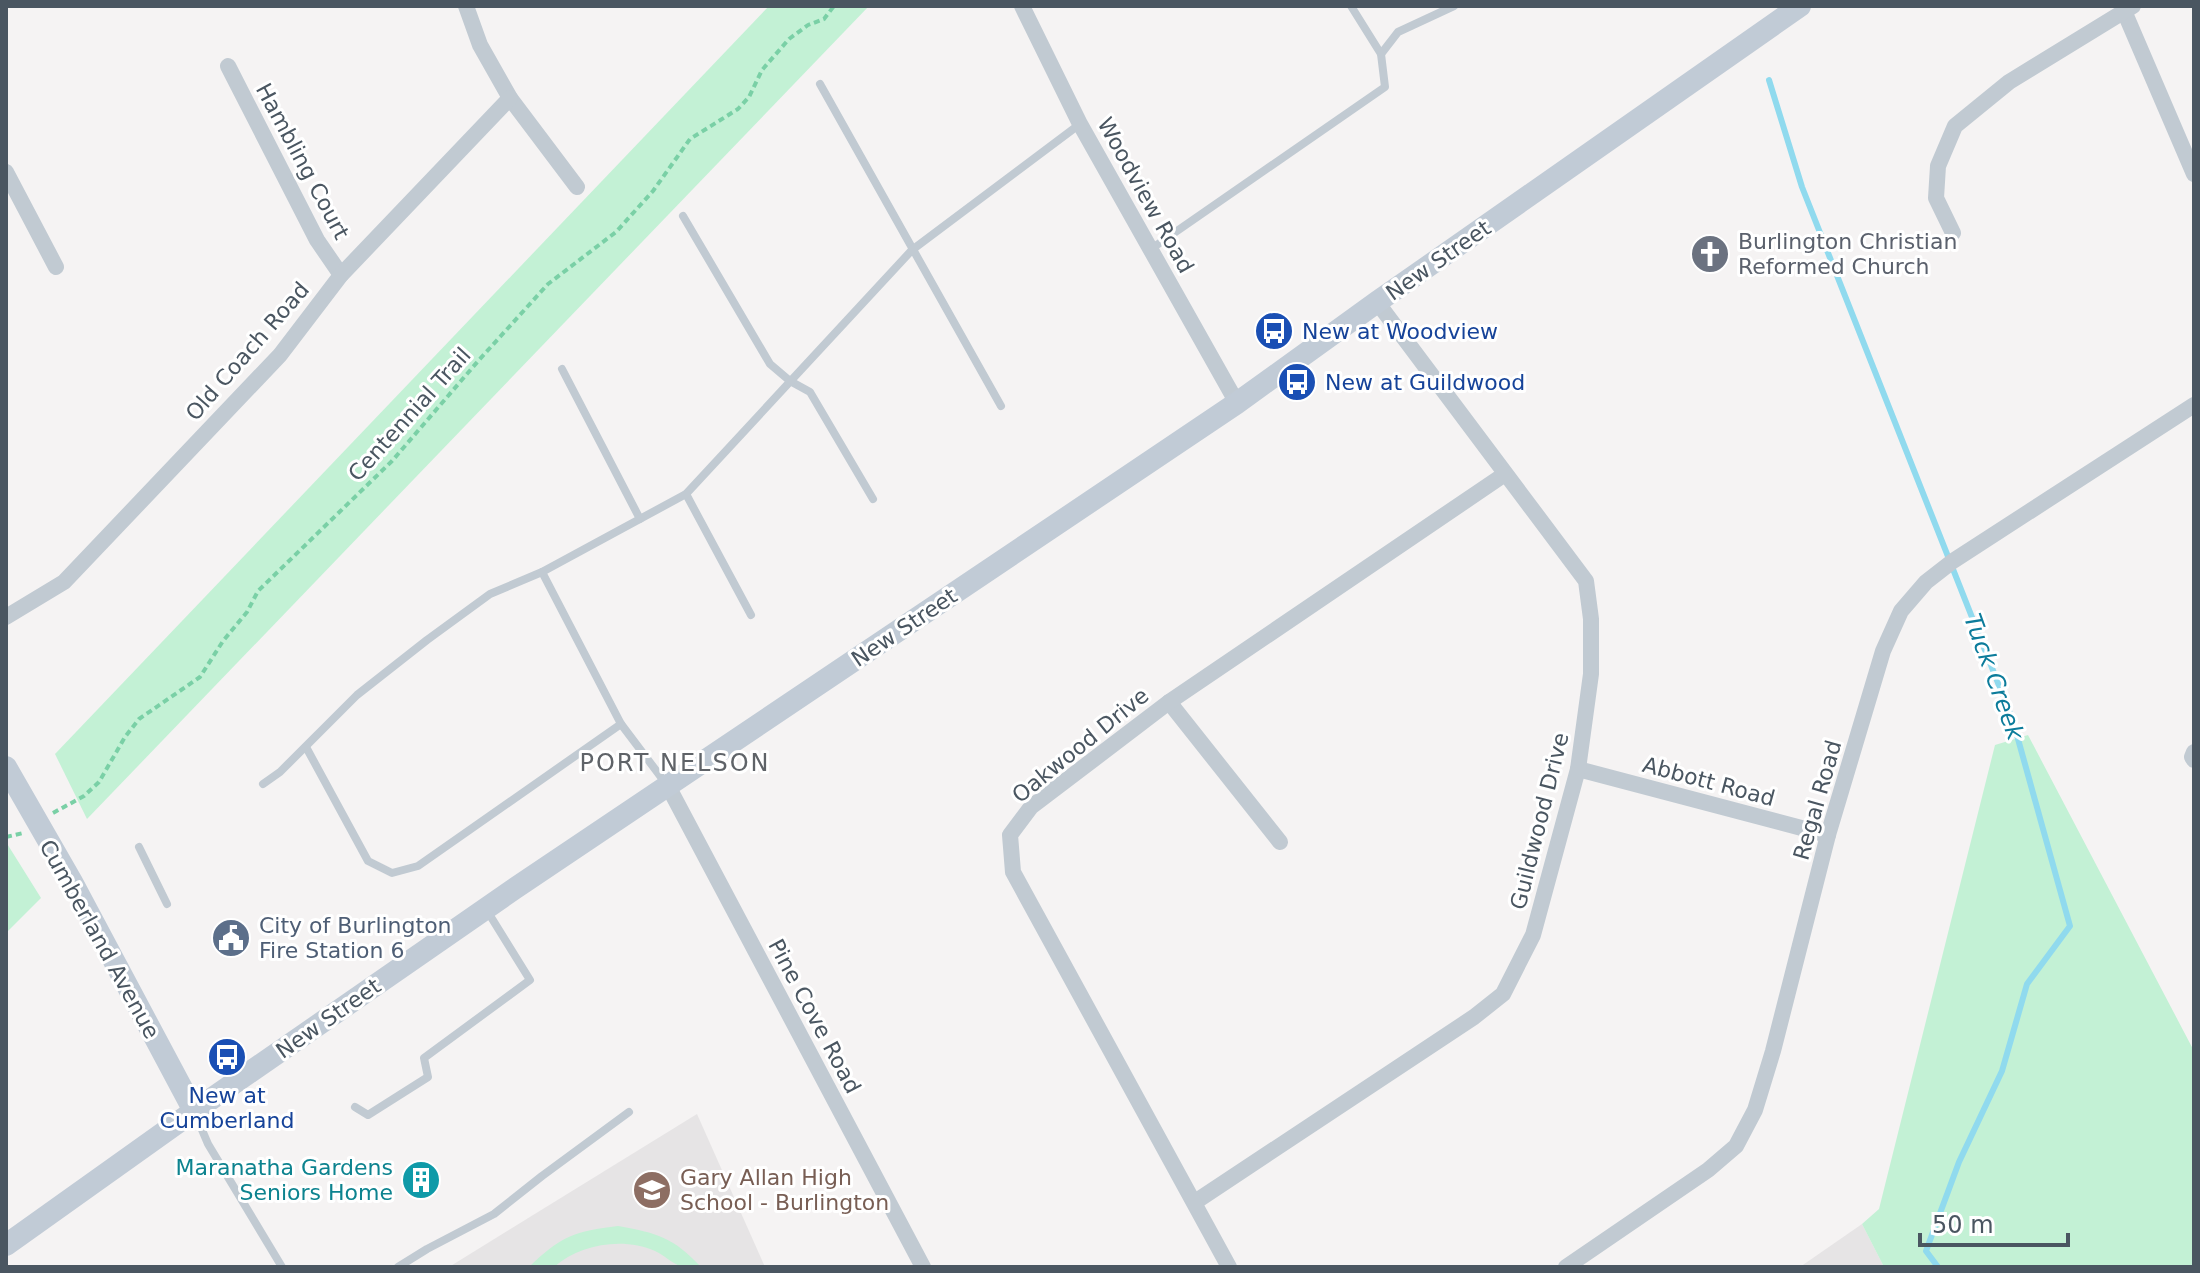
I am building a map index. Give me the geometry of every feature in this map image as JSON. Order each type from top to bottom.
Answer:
[{"type":"main road","name":"New Street","points":[[6,1245],[485,909],[1237,403],[1800,6]]},
{"type":"main road","name":"Cumberland Avenue","points":[[6,767],[72,882],[194,1111]]},
{"type":"street","points":[[466,6],[480,45],[510,98],[577,187]]},
{"type":"street","name":"Woodview Road","points":[[1022,6],[1080,124],[1237,403]]},
{"type":"street","points":[[1953,233],[1936,198],[1938,166],[1955,126],[2009,82],[2128,8],[2194,174]]},
{"type":"street","name":"Hambling Court","points":[[228,66],[317,240],[341,275]]},
{"type":"street","name":"Old Coach Road","points":[[6,617],[64,582],[280,355],[341,275],[510,98]]},
{"type":"street","points":[[6,172],[56,267]]},
{"type":"street","name":"Guildwood Drive","points":[[1195,1202],[1474,1017],[1503,994],[1533,935],[1578,769],[1591,674],[1591,619],[1586,581],[1377,302]]},
{"type":"street","name":"Regal Road","points":[[1566,1267],[1708,1170],[1736,1146],[1755,1110],[1828,835],[1883,651],[1901,611],[1926,582],[1968,551],[2194,405]]},
{"type":"street","name":"Oakwood Drive","points":[[1229,1267],[1013,872],[1010,835],[1031,807],[1169,702],[1505,474]]},
{"type":"street","points":[[1169,702],[1280,842]]},
{"type":"street","points":[[2194,752],[2194,760]]},
{"type":"street","name":"Abbott Road","points":[[1578,769],[1828,835]]},
{"type":"street","name":"Pine Cove Road","points":[[668,786],[923,1267]]},
{"type":"lane","points":[[1151,249],[1385,87],[1381,54],[1351,6]]},
{"type":"lane","points":[[1381,54],[1398,32],[1454,6]]},
{"type":"lane","points":[[820,84],[1001,406]]},
{"type":"lane","points":[[263,784],[280,772],[357,695],[490,594],[542,572],[686,494],[912,250],[1080,124]]},
{"type":"lane","points":[[683,216],[770,364],[790,381],[810,392],[873,499]]},
{"type":"lane","points":[[562,369],[640,519]]},
{"type":"lane","points":[[686,494],[751,615]]},
{"type":"lane","points":[[542,572],[621,724],[668,786]]},
{"type":"lane","points":[[306,747],[368,861],[392,873],[418,866],[621,724]]},
{"type":"lane","points":[[139,847],[167,904]]},
{"type":"lane","points":[[355,1107],[368,1115],[428,1077],[424,1058],[530,980],[485,909]]},
{"type":"lane","points":[[194,1111],[208,1144],[282,1267]]},
{"type":"lane","points":[[398,1267],[494,1214],[629,1112]]},
{"type":"path","name":"Centennial Trail","points":[[6,837],[27,832],[36,822],[84,796],[99,782],[139,719],[200,677],[223,641],[247,612],[258,591],[392,461],[548,284],[616,232],[653,191],[690,139],[738,109],[749,97],[762,70],[789,39],[808,25],[824,19],[834,6]]},
{"type":"shaded area","name":"Gary Allan High School - Burlington","points":[[697,1114],[765,1267],[449,1267]]},
{"type":"shaded area","points":[[1862,1224],[1884,1267],[1800,1267]]},
{"type":"green space","points":[[769,6],[869,6],[87,819],[55,754]]},
{"type":"green space","points":[[2028,735],[2194,1051],[2194,1267],[1884,1267],[1862,1224],[1879,1209],[1995,745]]},
{"type":"green space","points":[[6,842],[41,898],[6,933]]},
{"type":"green space","points":[[618,1226],[664,1238],[682,1249],[701,1267],[682,1267],[655,1251],[616,1244],[589,1248],[554,1267],[529,1267],[550,1248],[569,1237]]},
{"type":"waterway","name":"Tuck Creek","points":[[1769,80],[1802,187],[2013,721],[2070,926],[2027,984],[2002,1071],[1959,1162],[1926,1251],[1938,1267]]},
{"type":"place","name":"Burlington Christian Reformed Church","points":[[1710,254]]},
{"type":"place","name":"New at Woodview","points":[[1274,331]]},
{"type":"place","name":"New at Guildwood","points":[[1297,382]]},
{"type":"place","name":"City of Burlington Fire Station 6","points":[[231,938]]},
{"type":"place","name":"New at Cumberland","points":[[227,1057]]},
{"type":"place","name":"Maranatha Gardens Seniors Home","points":[[421,1180]]},
{"type":"place","name":"Gary Allan High School - Burlington","points":[[652,1190]]},
{"type":"district","name":"PORT NELSON","points":[[675,763]]}]
